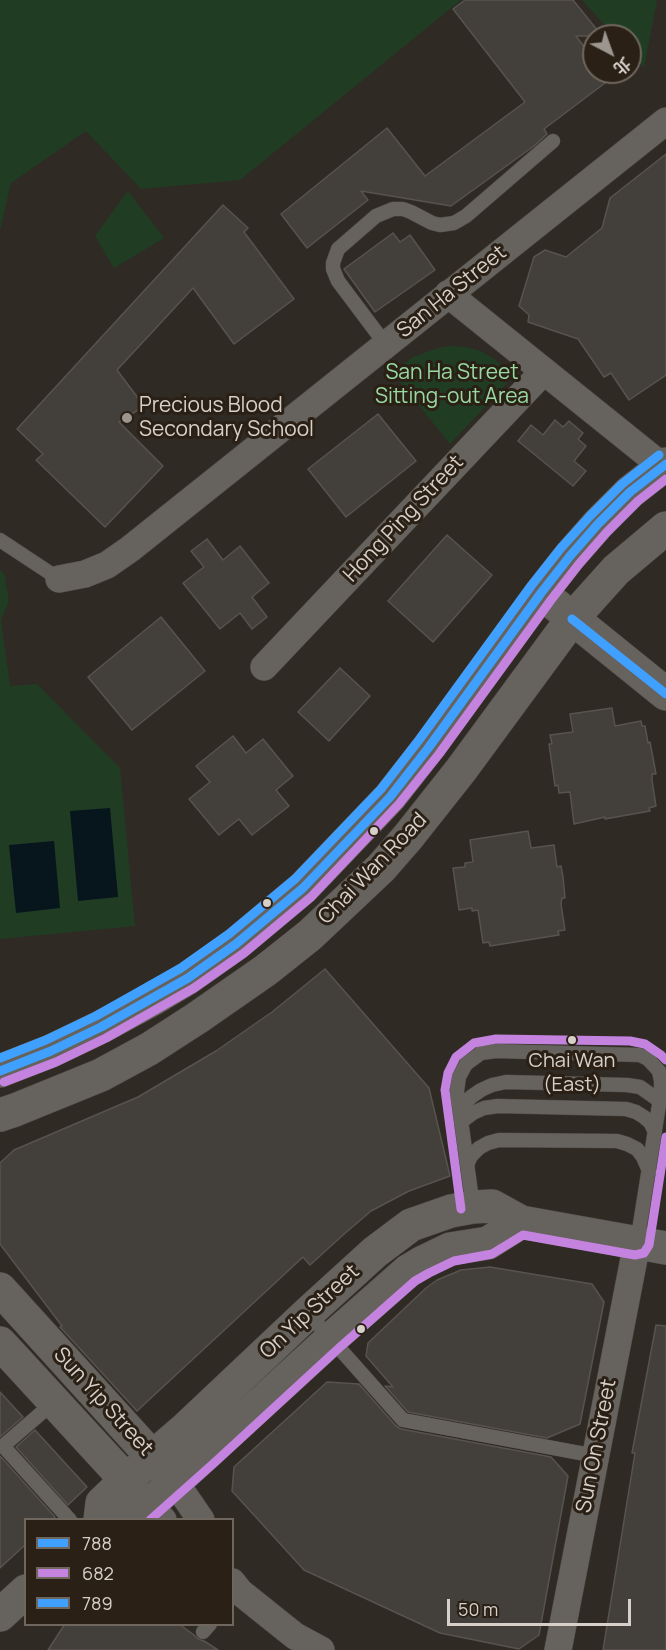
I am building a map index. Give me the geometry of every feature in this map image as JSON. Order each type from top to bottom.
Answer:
[{"type":"main road","name":"Chai Wan Road","points":[[0,1071],[51,1051],[101,1027],[188,978],[236,944],[303,888],[390,797],[541,593],[598,524],[630,492],[664,465]]},
{"type":"main road","name":"Chai Wan Road","points":[[5,1116],[101,1075],[149,1050],[256,977],[310,935],[381,868],[408,837],[572,619],[616,570],[666,528]]},
{"type":"main road","points":[[541,593],[666,694]]},
{"type":"main road","name":"On Yip Street","points":[[100,1518],[102,1503],[126,1480],[184,1430],[375,1252],[411,1226],[452,1211],[492,1206],[521,1222],[651,1245]]},
{"type":"main road","name":"On Yip Street","points":[[148,1515],[175,1482],[408,1271],[450,1249],[488,1243],[521,1222]]},
{"type":"main road","name":"Sun Yip Street","points":[[0,1289],[175,1482]]},
{"type":"main road","name":"Sun Yip Street","points":[[0,1343],[126,1480]]},
{"type":"main road","points":[[0,1615],[24,1593]]},
{"type":"street","name":"San Ha Street","points":[[59,579],[85,574],[107,565],[130,549],[666,121]]},
{"type":"street","points":[[448,294],[664,465]]},
{"type":"street","name":"Hong Ping Street","points":[[264,667],[544,370]]},
{"type":"street","name":"Sun On Street","points":[[558,1650],[596,1456],[651,1245]]},
{"type":"street","name":"Sun Yip Street","points":[[126,1480],[148,1515]]},
{"type":"street","name":"Sun Yip Street","points":[[175,1482],[200,1518]]},
{"type":"street","points":[[235,1591],[321,1650]]},
{"type":"lane","points":[[386,345],[338,281],[333,269],[338,249],[376,216],[388,210],[403,209],[432,224],[448,225],[460,220],[553,141]]},
{"type":"lane","points":[[0,540],[59,579]]},
{"type":"lane","points":[[473,1207],[457,1090],[459,1077],[466,1064],[481,1053],[496,1051],[640,1055],[654,1064],[659,1071],[661,1081],[649,1171],[651,1245]]},
{"type":"lane","points":[[460,1115],[471,1097],[492,1085],[506,1082],[627,1085],[640,1087],[660,1101]]},
{"type":"lane","points":[[460,1115],[498,1106],[626,1109],[644,1116],[655,1132]]},
{"type":"lane","points":[[467,1165],[471,1156],[479,1149],[499,1140],[617,1141],[627,1143],[637,1149],[644,1157],[649,1171]]},
{"type":"lane","points":[[308,1313],[403,1420],[596,1456]]},
{"type":"lane","points":[[54,1402],[3,1446],[68,1518]]},
{"type":"green space","points":[[0,0],[461,0],[240,180],[141,189],[86,131],[11,183],[0,231]]},
{"type":"green space","points":[[582,0],[657,0],[644,68],[642,66],[642,24],[604,24]]},
{"type":"green space","points":[[128,191],[164,238],[114,268],[95,236]]},
{"type":"green space","name":"San Ha Street Sitting-out Area","points":[[450,346],[481,351],[493,358],[505,368],[507,383],[450,444],[392,372],[413,357]]},
{"type":"green space","points":[[0,570],[4,573],[9,601],[1,620],[10,686],[37,684],[120,768],[135,926],[0,939]]},
{"type":"shaded area","points":[[110,808],[118,897],[78,901],[70,811]]},
{"type":"shaded area","points":[[54,841],[60,908],[16,913],[9,845]]},
{"type":"building","points":[[465,0],[573,0],[592,24],[582,24],[582,36],[576,36],[582,44],[582,84],[604,84],[544,129],[547,134],[534,146],[451,206],[361,191],[368,200],[307,248],[281,214],[387,128],[425,176],[525,102],[453,9]]},
{"type":"building","points":[[666,154],[666,375],[629,400],[611,373],[604,377],[578,339],[528,322],[529,315],[519,306],[534,257],[545,250],[566,257],[602,228],[610,198]]},
{"type":"building","points":[[223,205],[248,228],[244,232],[294,299],[234,344],[193,288],[117,370],[144,406],[119,422],[163,466],[105,527],[36,460],[43,454],[17,429]]},
{"type":"building","points":[[393,233],[400,242],[410,235],[435,270],[375,312],[344,269]]},
{"type":"building","points":[[378,414],[416,461],[346,517],[308,469]]},
{"type":"building","points":[[555,420],[563,427],[569,421],[583,433],[578,439],[586,446],[574,461],[586,471],[573,486],[518,441],[531,425],[543,435]]},
{"type":"building","points":[[447,535],[492,575],[433,642],[388,601]]},
{"type":"building","points":[[207,539],[223,560],[240,546],[269,583],[252,597],[267,617],[252,629],[240,613],[220,629],[183,583],[204,567],[191,551]]},
{"type":"building","points":[[161,617],[205,671],[132,730],[88,677]]},
{"type":"building","points":[[340,668],[370,696],[329,741],[298,712]]},
{"type":"building","points":[[612,708],[615,726],[641,721],[642,726],[645,726],[656,774],[652,774],[652,780],[656,806],[649,808],[650,811],[574,824],[570,792],[559,793],[558,785],[555,786],[549,744],[552,744],[550,735],[573,732],[570,714]]},
{"type":"building","points":[[233,736],[246,753],[263,739],[293,776],[276,790],[289,806],[252,835],[239,819],[219,835],[189,799],[210,782],[196,766]]},
{"type":"building","points":[[528,831],[531,848],[554,845],[557,867],[561,866],[563,877],[565,898],[562,898],[561,904],[565,930],[558,931],[559,935],[490,946],[489,942],[483,943],[478,910],[472,911],[472,908],[459,910],[453,868],[465,867],[465,863],[473,862],[470,840]]},
{"type":"building","points":[[325,969],[429,1088],[450,1176],[409,1191],[371,1211],[310,1265],[303,1257],[137,1411],[60,1327],[62,1326],[0,1244],[0,1163],[14,1150],[138,1097],[216,1051],[272,1012]]},
{"type":"building","points":[[490,1267],[592,1284],[604,1302],[580,1424],[547,1438],[408,1412],[385,1386],[393,1387],[366,1356],[368,1343],[437,1280],[461,1270]]},
{"type":"building","points":[[656,1325],[666,1326],[666,1650],[603,1650],[635,1453],[632,1453]]},
{"type":"building","points":[[327,1382],[359,1384],[401,1429],[551,1457],[568,1476],[539,1635],[519,1649],[440,1633],[304,1570],[232,1491],[234,1467]]},
{"type":"building","points":[[0,1392],[23,1417],[0,1437]]},
{"type":"building","points":[[35,1430],[87,1487],[68,1505],[16,1447]]},
{"type":"building","points":[[0,1456],[55,1517],[24,1518],[24,1546],[0,1568]]},
{"type":"building","points":[[64,1626],[182,1626],[198,1639],[218,1650],[48,1650]]},
{"type":"transit line","name":"789","points":[[0,1058],[46,1040],[96,1016],[181,968],[229,934],[295,879],[381,789],[561,548],[622,484],[659,455]]},
{"type":"transit line","name":"788","points":[[0,1071],[51,1051],[101,1027],[188,978],[236,944],[303,888],[390,797],[570,556],[630,492],[666,464]]},
{"type":"transit line","name":"682","points":[[4,1082],[56,1062],[106,1038],[194,988],[244,953],[311,897],[399,804],[439,754],[579,564],[638,501],[666,479]]},
{"type":"transit line","name":"788","points":[[572,619],[666,694]]},
{"type":"transit line","name":"682","points":[[461,1209],[445,1090],[448,1073],[456,1057],[474,1043],[496,1039],[630,1041],[645,1044],[666,1060]]},
{"type":"transit line","name":"682","points":[[152,1518],[339,1348],[415,1281],[429,1273],[454,1261],[492,1254],[523,1235],[635,1255],[644,1253],[649,1245],[666,1137]]},
{"type":"place","name":"Precious Blood Secondary School","points":[[127,418]]},
{"type":"place","name":"Chai Wan (East)","points":[[572,1040]]}]
